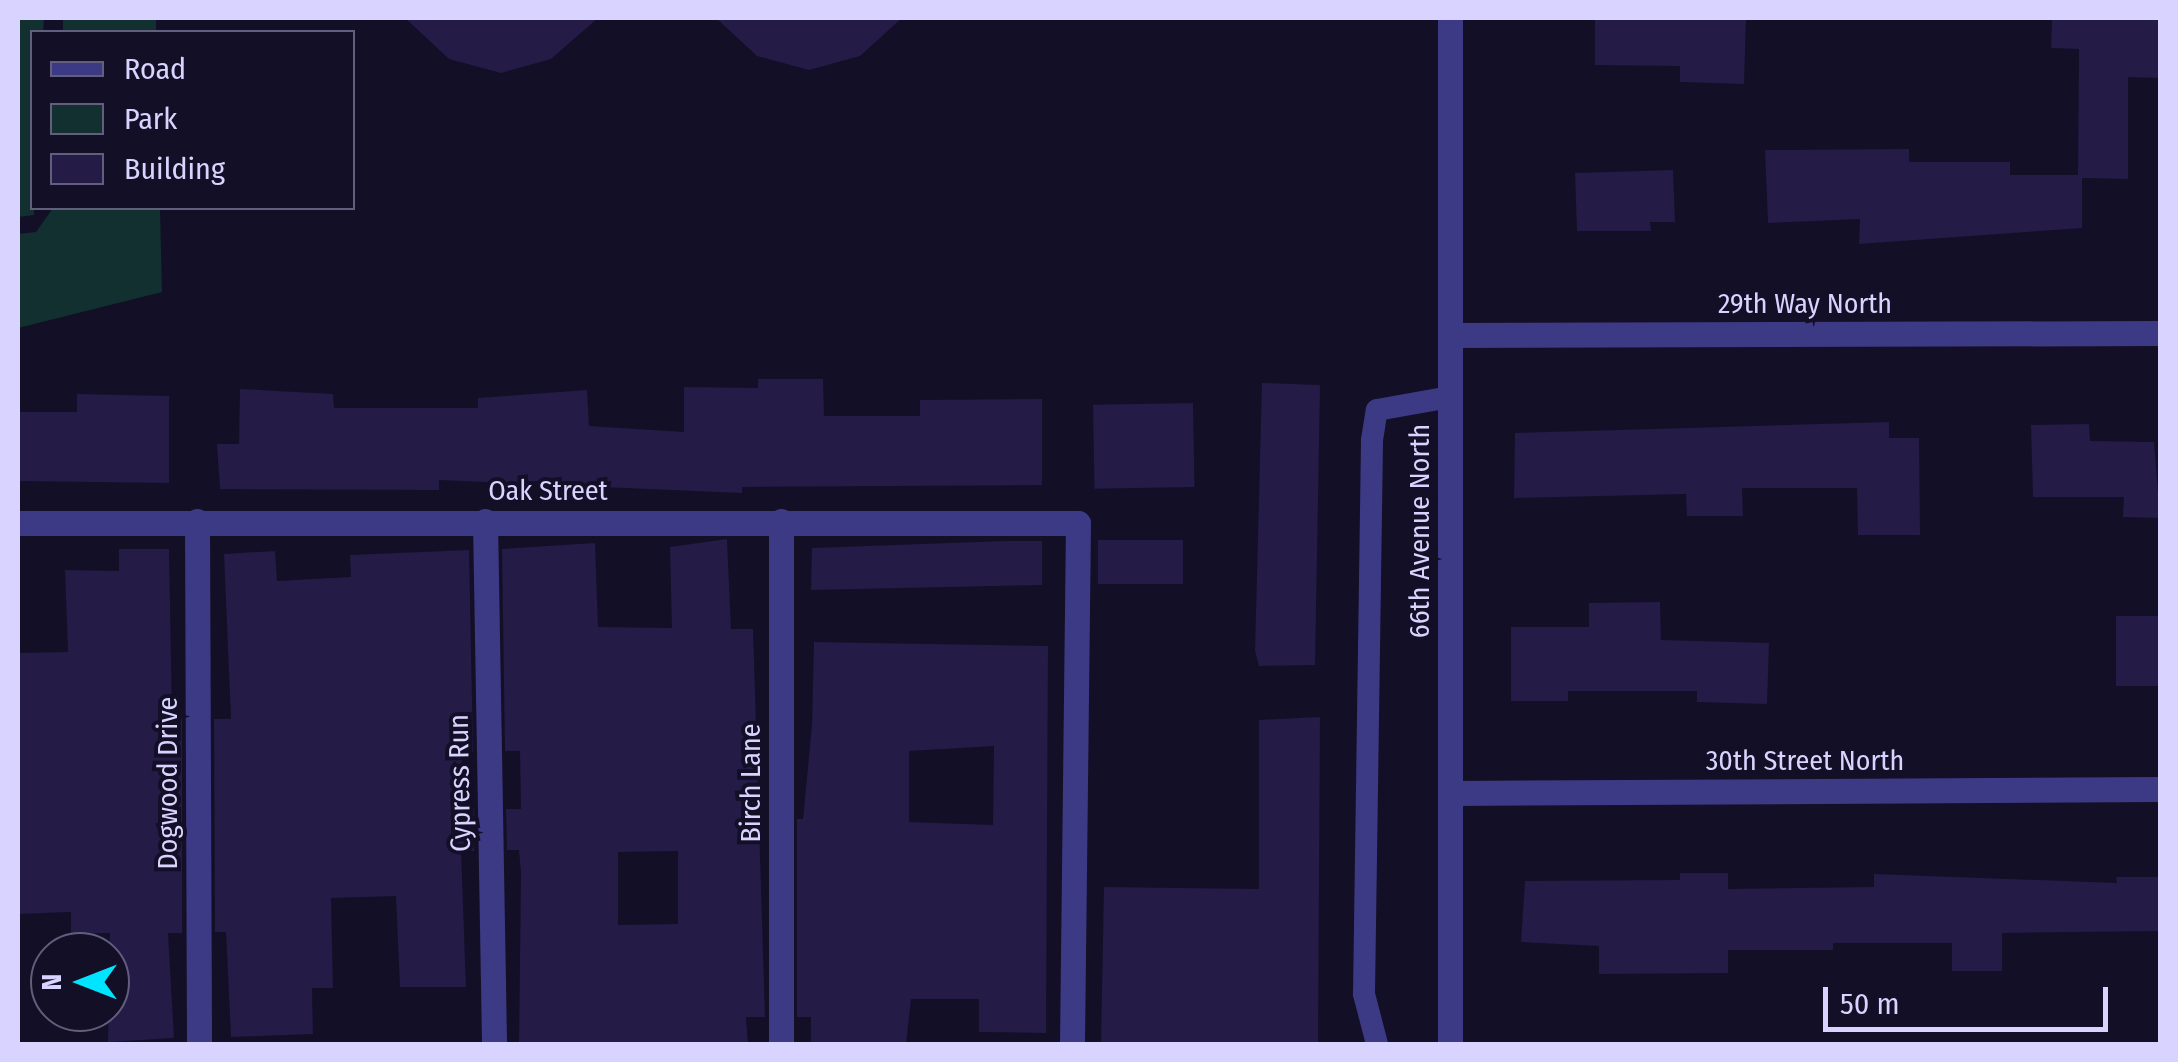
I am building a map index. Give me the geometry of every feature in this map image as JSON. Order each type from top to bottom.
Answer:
[{"type":"street","name":"66th Avenue North","points":[[1450,18],[1450,1044]]},
{"type":"street","name":"29th Way North","points":[[1450,335],[2160,333]]},
{"type":"street","name":"Birch Lane","points":[[782,521],[782,1044]]},
{"type":"street","name":"Dogwood Drive","points":[[197,522],[199,1044]]},
{"type":"street","name":"Cypress Run","points":[[485,522],[494,1044]]},
{"type":"street","name":"Oak Street","points":[[18,523],[1078,522],[1072,1044]]},
{"type":"street","name":"30th Street North","points":[[1450,793],[2160,789]]},
{"type":"lane","points":[[1377,1044],[1364,994],[1372,440],[1377,410],[1450,397]]},
{"type":"green space","points":[[18,18],[44,18],[43,30],[30,30],[30,210],[34,210],[34,215],[18,217]]},
{"type":"green space","points":[[63,18],[156,18],[156,30],[63,30]]},
{"type":"green space","points":[[52,210],[160,210],[162,292],[18,328],[18,234],[36,232]]},
{"type":"building","points":[[405,18],[598,18],[551,59],[501,73],[449,59]]},
{"type":"building","points":[[716,18],[902,18],[860,56],[809,70],[757,56]]},
{"type":"building","points":[[1595,18],[1746,18],[1744,84],[1680,82],[1680,66],[1595,65]]},
{"type":"building","points":[[2052,18],[2160,18],[2160,78],[2128,77],[2128,179],[2082,178],[2082,228],[1859,244],[1860,219],[1768,223],[1765,150],[1909,149],[1909,162],[2010,162],[2010,175],[2078,175],[2079,49],[2051,48]]},
{"type":"building","points":[[1673,170],[1675,222],[1650,222],[1651,231],[1577,231],[1575,173]]},
{"type":"building","points":[[758,379],[823,379],[824,416],[920,416],[920,400],[1042,399],[1042,485],[742,487],[742,493],[439,480],[439,490],[220,489],[217,444],[239,444],[240,389],[333,394],[334,408],[478,408],[478,398],[587,390],[589,426],[684,432],[684,387],[758,388]]},
{"type":"building","points":[[1262,383],[1320,385],[1315,665],[1259,666],[1255,651]]},
{"type":"building","points":[[77,394],[169,396],[169,483],[18,481],[18,412],[77,412]]},
{"type":"building","points":[[1193,403],[1194,487],[1094,489],[1093,405]]},
{"type":"building","points":[[1889,422],[1889,438],[1919,438],[1920,535],[1858,535],[1857,488],[1742,488],[1743,516],[1687,516],[1686,494],[1514,498],[1515,433]]},
{"type":"building","points":[[2089,424],[2090,441],[2154,442],[2160,518],[2123,517],[2124,497],[2033,497],[2031,425]]},
{"type":"building","points":[[727,539],[731,629],[753,629],[765,1017],[746,1017],[748,1044],[519,1044],[521,873],[519,850],[507,850],[506,809],[521,809],[520,751],[505,751],[502,549],[595,543],[598,627],[672,628],[670,547]],"holes":[[[678,851],[678,924],[618,925],[618,852]]]},
{"type":"building","points":[[1098,540],[1183,540],[1183,584],[1098,584]]},
{"type":"building","points":[[1042,541],[1042,585],[811,590],[812,548]]},
{"type":"building","points":[[119,549],[169,549],[172,719],[182,719],[182,933],[168,933],[174,1038],[108,1042],[108,1032],[130,1032],[130,932],[71,932],[71,912],[18,914],[18,653],[68,652],[65,570],[119,571]]},
{"type":"building","points":[[469,550],[473,752],[462,752],[462,809],[474,809],[474,851],[461,851],[466,987],[400,987],[396,896],[331,898],[333,988],[312,988],[313,1034],[231,1037],[226,932],[215,932],[214,719],[231,719],[224,554],[275,551],[277,581],[351,577],[350,555]]},
{"type":"building","points":[[1660,602],[1661,640],[1769,643],[1767,704],[1697,702],[1697,691],[1568,691],[1568,701],[1511,701],[1511,627],[1589,627],[1589,603]]},
{"type":"building","points":[[2116,616],[2160,616],[2160,686],[2116,686]]},
{"type":"building","points":[[814,642],[1048,646],[1046,1033],[979,1032],[979,999],[911,999],[906,1044],[811,1044],[811,1017],[797,1017],[797,819],[803,819],[812,725]],"holes":[[[994,746],[993,825],[909,822],[909,751]]]},
{"type":"building","points":[[1320,717],[1318,1044],[1101,1044],[1104,887],[1259,889],[1259,720]]},
{"type":"building","points":[[1680,873],[1728,873],[1728,889],[1874,887],[1874,874],[2117,883],[2116,877],[2160,877],[2160,931],[2002,933],[2002,971],[1952,971],[1952,943],[1833,943],[1833,950],[1728,950],[1728,973],[1599,974],[1599,946],[1521,942],[1525,881],[1680,880]]}]
